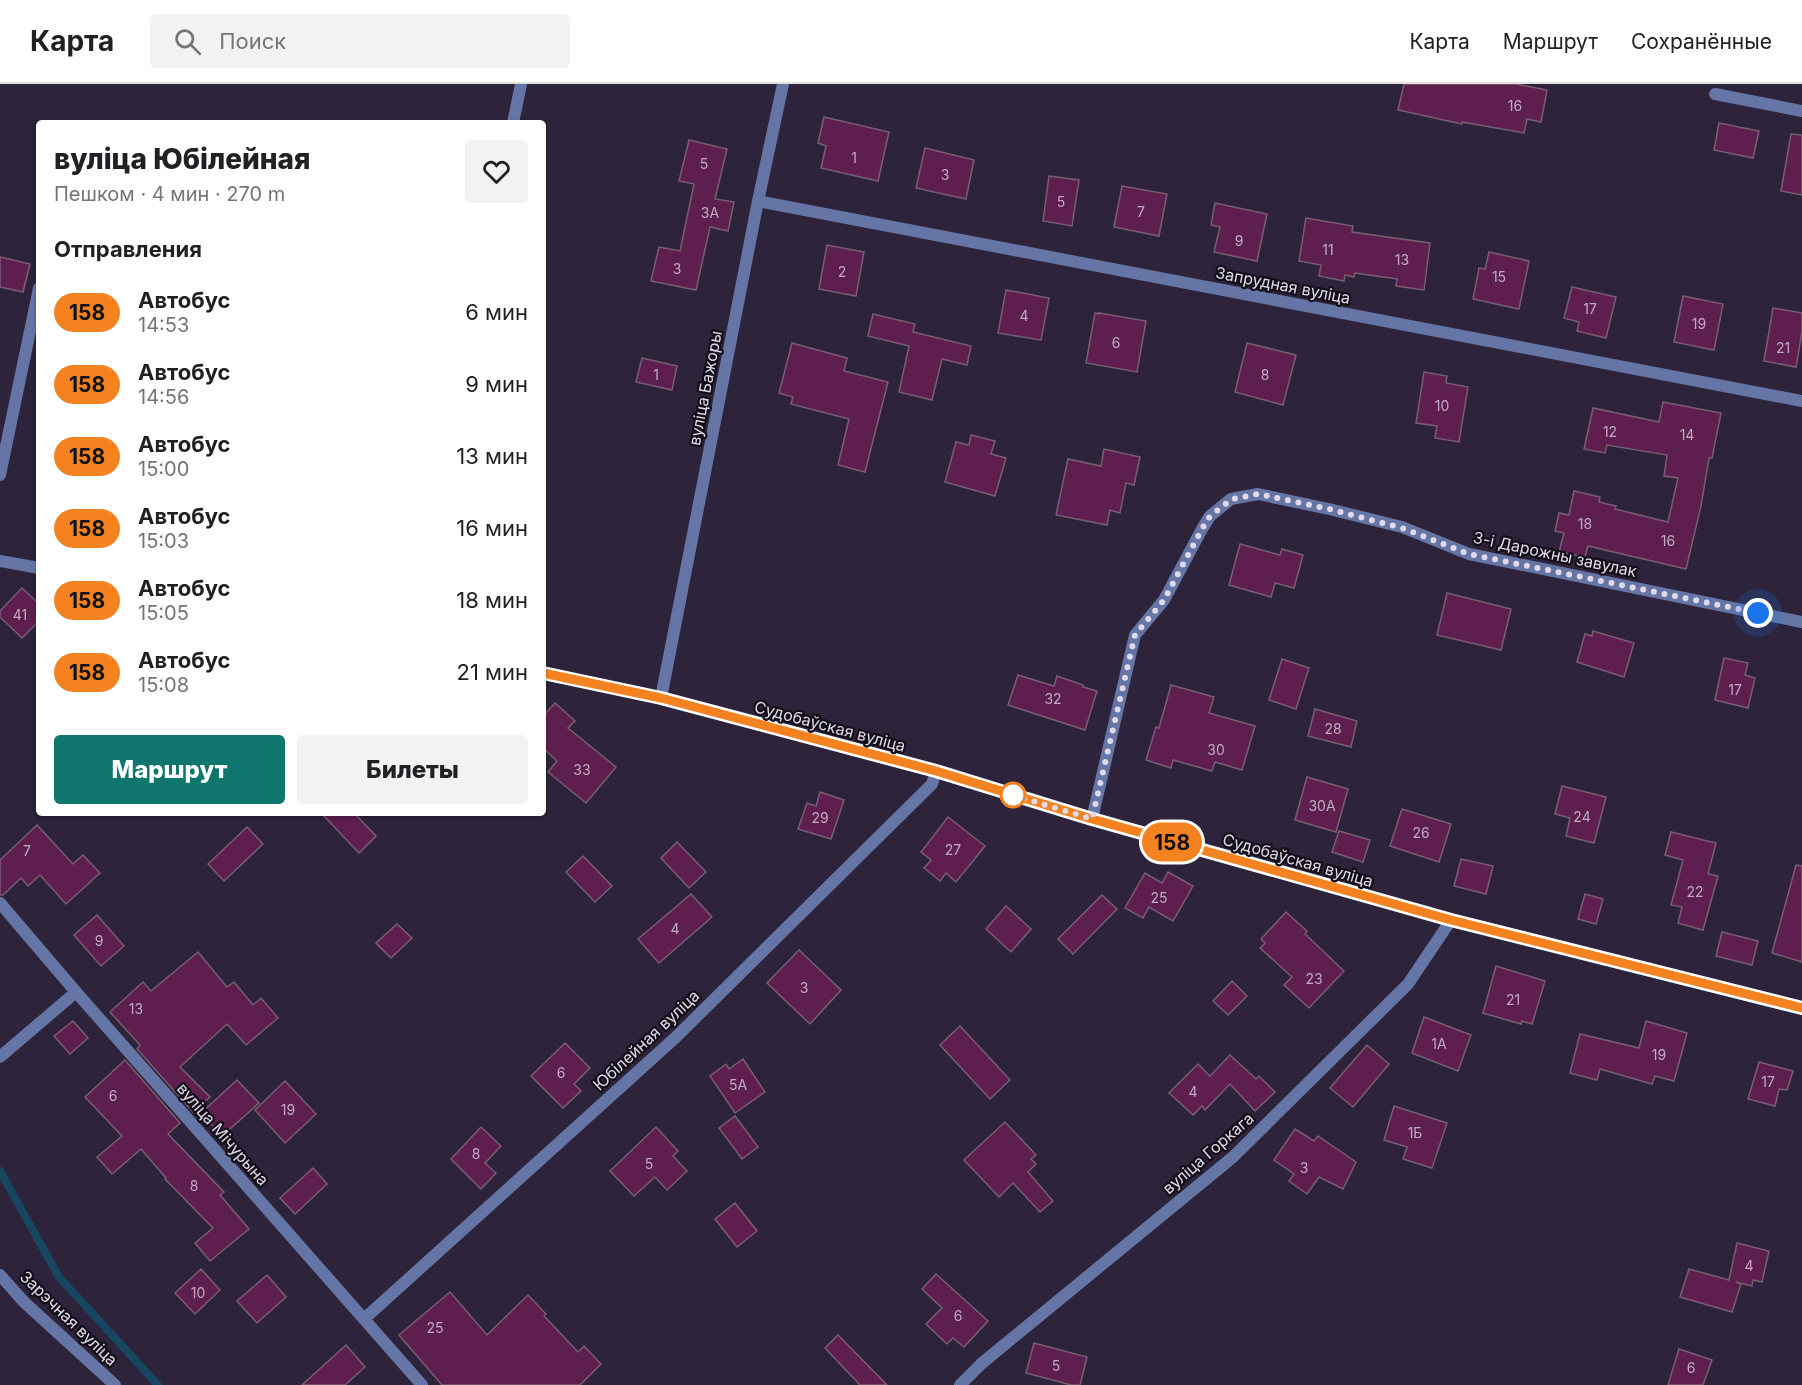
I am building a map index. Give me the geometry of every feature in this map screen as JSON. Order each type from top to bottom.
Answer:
[{"type":"street","points":[[514,120],[521,84]]},
{"type":"street","name":"вуліца Бажоры","points":[[661,698],[783,84]]},
{"type":"street","points":[[1715,94],[1802,111]]},
{"type":"street","name":"Запрудная вуліца","points":[[758,201],[1802,401]]},
{"type":"street","points":[[0,476],[36,302]]},
{"type":"street","name":"3-і Дарожны завулак","points":[[1092,819],[1135,635],[1164,600],[1210,516],[1232,499],[1258,494],[1402,528],[1469,554],[1802,622]]},
{"type":"street","points":[[0,561],[36,567]]},
{"type":"street","name":"Судобаўская вуліца","points":[[546,674],[661,698],[936,771],[1092,819],[1451,920],[1802,1008]]},
{"type":"street","name":"Юбілейная вуліца","points":[[364,1320],[675,1038],[932,784],[936,771]]},
{"type":"street","name":"вуліца Мічурына","points":[[0,903],[422,1385]]},
{"type":"street","name":"вуліца Горкага","points":[[960,1385],[990,1357],[1233,1157],[1408,984],[1451,920]]},
{"type":"street","points":[[0,1057],[76,992]]},
{"type":"street","name":"Зарэчная вуліца","points":[[0,1275],[24,1302],[115,1385]]},
{"type":"building","points":[[1404,84],[1516,84],[1547,90],[1541,122],[1527,119],[1524,133],[1462,122],[1462,124],[1398,110]]},
{"type":"building","points":[[824,117],[889,132],[878,181],[821,168],[826,146],[818,143]]},
{"type":"building","points":[[1719,123],[1759,131],[1753,158],[1714,150]]},
{"type":"building","points":[[1791,134],[1802,135],[1802,195],[1781,191]]},
{"type":"building","points":[[689,140],[727,149],[715,199],[734,202],[728,231],[710,227],[696,290],[651,281],[659,247],[680,251],[694,184],[679,181]]},
{"type":"building","points":[[925,148],[974,160],[966,199],[916,188]]},
{"type":"building","points":[[1049,176],[1079,180],[1072,226],[1043,221]]},
{"type":"building","points":[[1122,186],[1167,194],[1159,236],[1114,227]]},
{"type":"building","points":[[1215,203],[1267,214],[1257,261],[1214,252],[1220,227],[1211,225]]},
{"type":"building","points":[[1306,218],[1353,226],[1352,232],[1430,243],[1424,290],[1396,286],[1397,279],[1355,273],[1354,277],[1345,275],[1344,281],[1319,276],[1321,265],[1299,261]]},
{"type":"building","points":[[827,245],[864,252],[856,296],[819,289]]},
{"type":"building","points":[[1489,252],[1529,261],[1519,309],[1473,299],[1479,268],[1485,269]]},
{"type":"building","points":[[0,257],[30,264],[23,292],[0,287]]},
{"type":"building","points":[[1572,287],[1616,297],[1606,338],[1577,331],[1579,322],[1564,318]]},
{"type":"building","points":[[1006,290],[1049,298],[1041,340],[998,333]]},
{"type":"building","points":[[1683,296],[1723,304],[1714,350],[1674,342]]},
{"type":"building","points":[[1773,308],[1802,313],[1802,332],[1796,367],[1764,361]]},
{"type":"building","points":[[1095,313],[1146,321],[1137,372],[1086,363]]},
{"type":"building","points":[[873,314],[915,324],[913,332],[971,346],[967,365],[942,359],[932,400],[899,392],[909,346],[868,336]]},
{"type":"building","points":[[792,343],[847,358],[844,371],[888,382],[865,472],[838,465],[849,419],[791,404],[793,397],[779,393]]},
{"type":"building","points":[[1247,343],[1296,355],[1283,405],[1235,392]]},
{"type":"building","points":[[642,358],[677,366],[672,390],[636,382]]},
{"type":"building","points":[[1424,372],[1447,376],[1446,383],[1468,387],[1459,442],[1435,438],[1437,426],[1416,423]]},
{"type":"building","points":[[1663,402],[1721,413],[1712,458],[1709,458],[1701,506],[1686,569],[1588,546],[1585,557],[1559,552],[1564,533],[1555,531],[1559,513],[1569,515],[1574,491],[1600,497],[1599,502],[1616,506],[1615,509],[1668,522],[1678,478],[1664,476],[1667,455],[1607,445],[1605,453],[1584,449],[1593,408],[1659,422]]},
{"type":"building","points":[[971,435],[995,441],[991,454],[1006,458],[995,496],[945,482],[956,442],[969,445]]},
{"type":"building","points":[[1104,449],[1140,457],[1134,485],[1126,483],[1120,513],[1110,510],[1107,525],[1056,515],[1068,459],[1101,466]]},
{"type":"building","points":[[1240,544],[1280,555],[1282,549],[1303,555],[1294,588],[1275,583],[1271,597],[1229,585]]},
{"type":"building","points":[[22,588],[36,601],[36,624],[22,638],[0,617],[0,611]]},
{"type":"building","points":[[1447,593],[1511,609],[1501,650],[1437,635]]},
{"type":"building","points":[[1593,631],[1634,643],[1624,677],[1577,662],[1585,634],[1592,636]]},
{"type":"building","points":[[1724,658],[1748,663],[1745,675],[1755,678],[1748,708],[1715,700]]},
{"type":"building","points":[[1282,659],[1309,668],[1296,709],[1269,700]]},
{"type":"building","points":[[1018,675],[1054,686],[1057,676],[1097,691],[1085,730],[1008,705]]},
{"type":"building","points":[[1171,685],[1214,697],[1209,713],[1255,726],[1242,770],[1215,762],[1212,771],[1173,760],[1171,768],[1146,760],[1156,727],[1159,728]]},
{"type":"building","points":[[555,703],[575,721],[568,728],[616,767],[586,803],[548,772],[557,761],[546,751],[546,713]]},
{"type":"building","points":[[1315,709],[1357,721],[1351,747],[1308,736]]},
{"type":"building","points":[[1307,777],[1348,789],[1336,832],[1295,820]]},
{"type":"building","points":[[1562,786],[1606,797],[1594,843],[1566,836],[1570,818],[1555,814]]},
{"type":"building","points":[[820,792],[844,800],[831,839],[798,829],[807,803],[816,806]]},
{"type":"building","points":[[1402,809],[1451,824],[1439,862],[1390,846]]},
{"type":"building","points":[[324,816],[357,816],[376,836],[359,853]]},
{"type":"building","points":[[948,817],[985,846],[956,882],[946,873],[940,881],[924,868],[931,860],[921,852]]},
{"type":"building","points":[[37,825],[73,864],[83,855],[100,873],[66,904],[40,875],[28,886],[21,878],[3,895],[0,895],[0,860]]},
{"type":"building","points":[[247,827],[263,844],[224,881],[208,864]]},
{"type":"building","points":[[1339,831],[1370,840],[1363,862],[1332,852]]},
{"type":"building","points":[[1671,832],[1716,843],[1708,874],[1718,876],[1703,930],[1678,923],[1682,907],[1671,905],[1683,860],[1665,855]]},
{"type":"building","points":[[677,842],[706,872],[689,888],[661,858]]},
{"type":"building","points":[[583,856],[612,886],[595,902],[566,872]]},
{"type":"building","points":[[1461,859],[1493,866],[1486,894],[1454,886]]},
{"type":"building","points":[[1796,865],[1802,866],[1802,962],[1772,953]]},
{"type":"building","points":[[1168,872],[1193,886],[1173,921],[1149,907],[1143,918],[1125,908],[1145,873],[1162,883]]},
{"type":"building","points":[[691,894],[712,917],[659,963],[638,939]]},
{"type":"building","points":[[1585,894],[1603,899],[1596,924],[1578,919]]},
{"type":"building","points":[[1102,895],[1117,909],[1073,954],[1058,939]]},
{"type":"building","points":[[1006,906],[1031,929],[1011,952],[986,929]]},
{"type":"building","points":[[1286,912],[1307,931],[1305,934],[1344,971],[1309,1008],[1284,985],[1292,977],[1260,948],[1265,943],[1261,939]]},
{"type":"building","points":[[97,915],[124,946],[101,966],[74,935]]},
{"type":"building","points":[[397,924],[412,938],[391,958],[376,943]]},
{"type":"building","points":[[1722,932],[1758,941],[1752,965],[1716,956]]},
{"type":"building","points":[[799,950],[841,990],[810,1024],[767,983]]},
{"type":"building","points":[[198,952],[227,987],[234,982],[253,1005],[261,998],[278,1018],[246,1045],[227,1024],[180,1067],[210,1097],[193,1112],[137,1049],[140,1045],[110,1012],[143,982],[151,991]]},
{"type":"building","points":[[1496,966],[1545,981],[1532,1024],[1522,1021],[1521,1024],[1483,1013]]},
{"type":"building","points":[[1232,981],[1247,996],[1228,1015],[1213,1001]]},
{"type":"building","points":[[1424,1017],[1471,1035],[1458,1071],[1412,1053]]},
{"type":"building","points":[[73,1021],[88,1038],[70,1054],[54,1036]]},
{"type":"building","points":[[1646,1021],[1687,1033],[1674,1081],[1655,1076],[1652,1084],[1600,1069],[1597,1080],[1570,1073],[1580,1034],[1639,1048]]},
{"type":"building","points":[[960,1026],[1010,1080],[990,1099],[940,1045]]},
{"type":"building","points":[[565,1043],[590,1068],[574,1084],[581,1091],[563,1108],[531,1076]]},
{"type":"building","points":[[1367,1045],[1389,1064],[1353,1107],[1330,1088]]},
{"type":"building","points":[[1230,1055],[1256,1079],[1259,1076],[1275,1092],[1255,1111],[1230,1084],[1205,1110],[1202,1106],[1193,1115],[1169,1093],[1198,1064],[1210,1076]]},
{"type":"building","points":[[743,1059],[765,1092],[735,1113],[710,1076],[726,1064],[729,1069]]},
{"type":"building","points":[[125,1060],[180,1123],[168,1134],[224,1192],[220,1195],[249,1229],[210,1261],[195,1243],[213,1228],[165,1179],[141,1149],[112,1174],[97,1157],[122,1136],[85,1097]]},
{"type":"building","points":[[1759,1062],[1793,1071],[1787,1090],[1779,1089],[1775,1106],[1748,1099]]},
{"type":"building","points":[[237,1080],[259,1103],[222,1136],[201,1113]]},
{"type":"building","points":[[285,1081],[316,1114],[285,1143],[255,1110]]},
{"type":"building","points":[[1394,1106],[1447,1123],[1432,1168],[1403,1159],[1407,1147],[1384,1140]]},
{"type":"building","points":[[735,1116],[758,1147],[742,1159],[719,1128]]},
{"type":"building","points":[[1005,1122],[1036,1155],[1031,1159],[1036,1164],[1028,1172],[1053,1201],[1040,1212],[1013,1183],[999,1197],[964,1160]]},
{"type":"building","points":[[481,1127],[501,1146],[485,1163],[496,1173],[481,1189],[451,1159]]},
{"type":"building","points":[[656,1127],[678,1151],[673,1156],[687,1171],[667,1190],[655,1177],[634,1196],[610,1171]]},
{"type":"building","points":[[1295,1129],[1314,1141],[1318,1136],[1356,1162],[1343,1189],[1319,1177],[1307,1194],[1289,1181],[1294,1174],[1274,1160]]},
{"type":"building","points":[[313,1168],[327,1184],[295,1214],[280,1198]]},
{"type":"building","points":[[735,1203],[757,1231],[737,1247],[715,1219]]},
{"type":"building","points":[[1737,1243],[1769,1251],[1762,1282],[1753,1280],[1752,1286],[1736,1282],[1741,1284],[1732,1312],[1680,1297],[1689,1269],[1729,1280]]},
{"type":"building","points":[[201,1269],[220,1290],[195,1314],[175,1293]]},
{"type":"building","points":[[936,1274],[988,1321],[964,1347],[953,1338],[947,1344],[926,1324],[942,1308],[922,1289]]},
{"type":"building","points":[[267,1275],[286,1297],[257,1323],[237,1301]]},
{"type":"building","points":[[450,1292],[487,1335],[528,1295],[546,1314],[544,1316],[578,1352],[584,1346],[601,1364],[580,1385],[442,1385],[399,1335]]},
{"type":"building","points":[[838,1335],[887,1385],[860,1385],[825,1348]]},
{"type":"building","points":[[1034,1343],[1087,1357],[1080,1385],[1071,1385],[1026,1373]]},
{"type":"building","points":[[346,1345],[365,1367],[345,1385],[302,1385]]},
{"type":"building","points":[[1679,1349],[1712,1360],[1703,1385],[1668,1385]]},
{"type":"waterway","points":[[0,1171],[59,1277],[158,1385]]},
{"type":"bus line","name":"158","points":[[546,674],[661,698],[936,771],[1092,819],[1451,920],[1802,1008]]},
{"type":"route","points":[[1013,795],[1003,792],[1092,819],[1135,635],[1164,600],[1210,516],[1232,499],[1258,494],[1329,509],[1402,528],[1469,554],[1758,613]]}]
